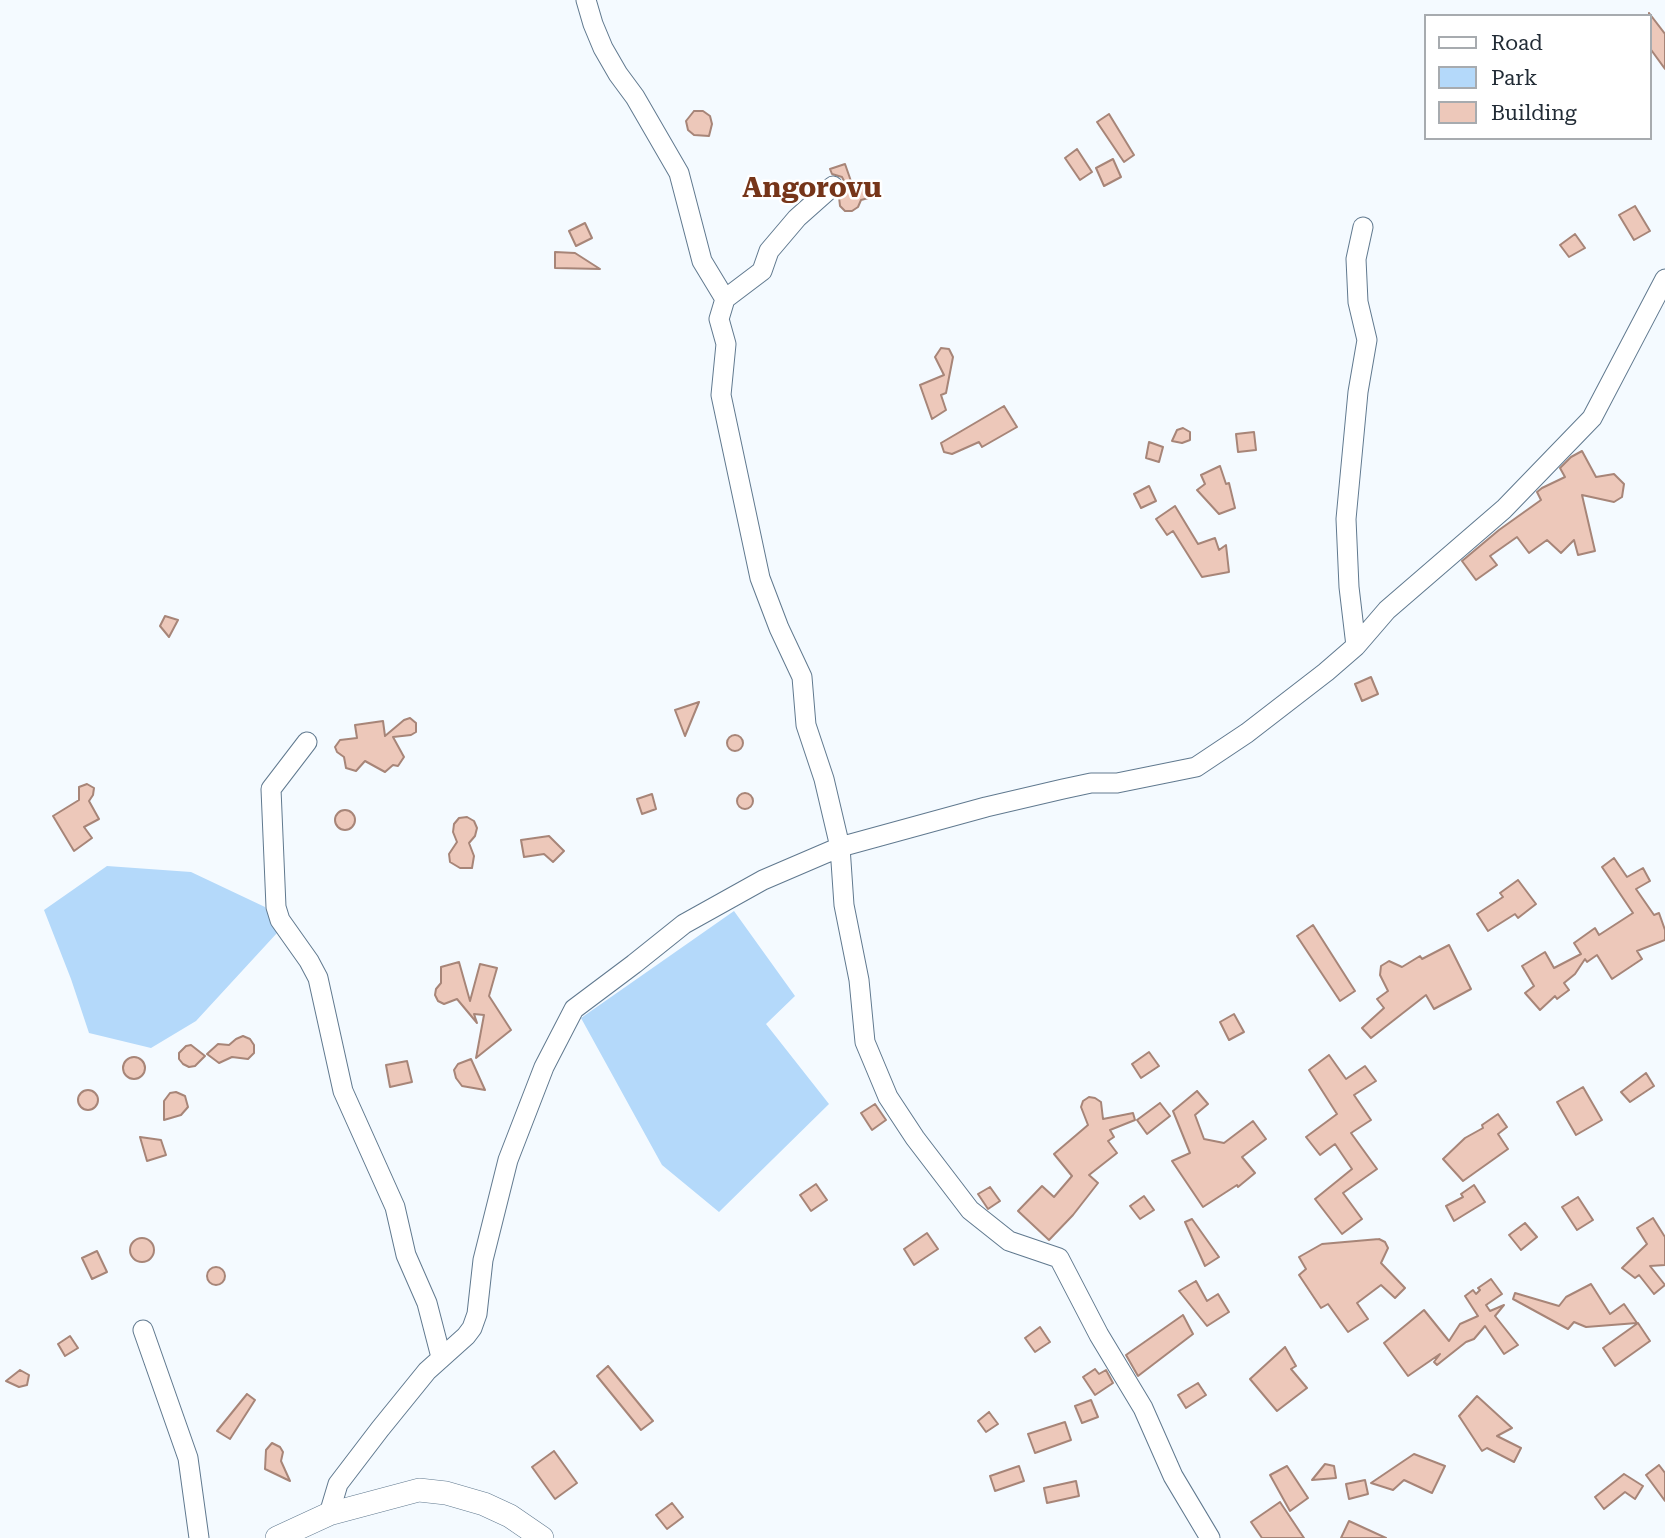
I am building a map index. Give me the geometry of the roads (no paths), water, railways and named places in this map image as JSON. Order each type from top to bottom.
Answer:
[{"type":"street","points":[[586,0],[603,48],[679,173],[702,261],[725,299]]},
{"type":"street","points":[[833,186],[797,218],[769,251],[762,271],[725,299],[719,319],[726,344],[721,395],[737,474],[748,510],[760,578],[802,677],[806,725],[824,779],[840,847],[844,905],[859,980],[865,1042],[888,1097],[915,1138],[970,1210],[1009,1241],[1059,1258],[1099,1335],[1143,1408],[1173,1476],[1210,1538]]},
{"type":"street","points":[[1356,646],[1349,587],[1346,519],[1357,392],[1367,340],[1358,302],[1356,259],[1363,227]]},
{"type":"street","points":[[328,1514],[338,1484],[411,1390],[441,1357],[466,1336],[477,1314],[484,1260],[508,1160],[544,1067],[573,1009],[684,924],[763,880],[840,847],[986,807],[1072,787],[1091,783],[1116,783],[1196,767],[1298,694],[1356,646],[1387,610],[1504,509],[1592,418],[1665,279]]},
{"type":"street","points":[[307,742],[271,789],[276,907],[280,920],[309,961],[317,978],[343,1091],[395,1207],[406,1255],[427,1303],[441,1357]]},
{"type":"street","points":[[143,1330],[188,1458],[199,1538]]},
{"type":"street","points":[[277,1538],[328,1514],[419,1490],[446,1493],[484,1504],[510,1516],[542,1538]]},
{"type":"district","name":"Angorovu","points":[[812,189]]}]
